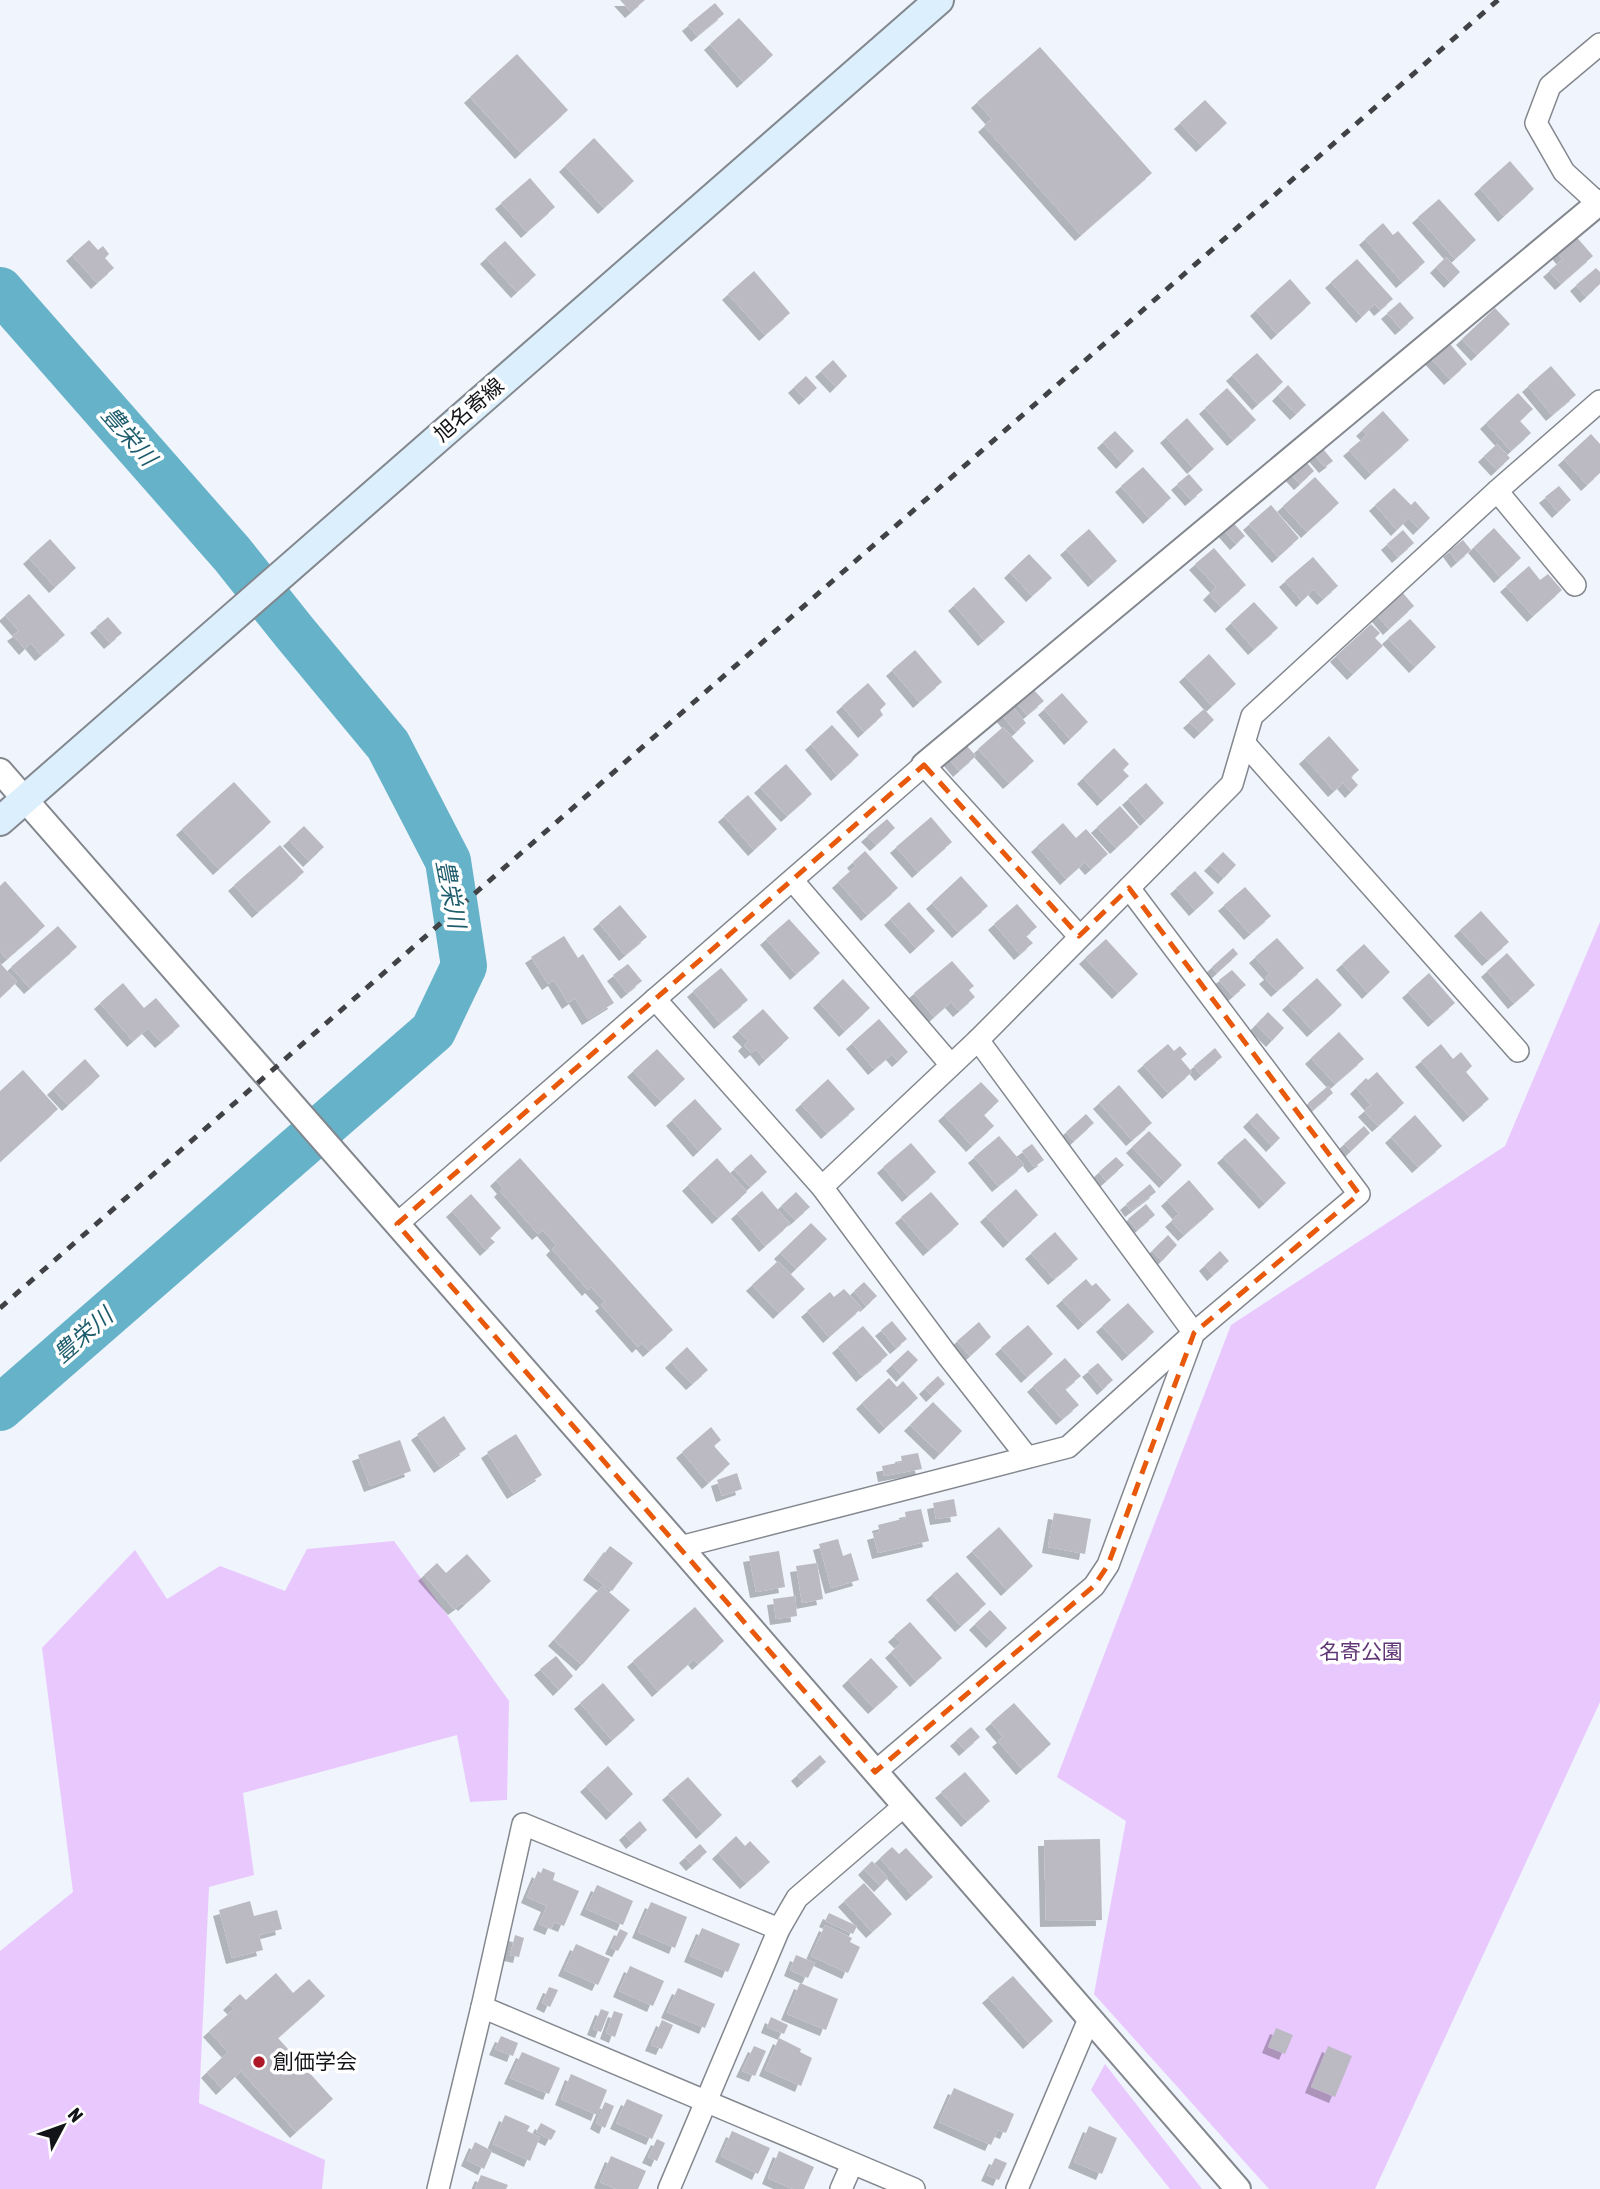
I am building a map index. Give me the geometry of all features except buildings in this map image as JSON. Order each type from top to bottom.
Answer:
[{"type":"main road","name":"旭名寄線","points":[[0,821],[939,0]]},
{"type":"street","points":[[397,1224],[924,765],[1600,204],[1564,172],[1536,123],[1550,86],[1600,44]]},
{"type":"street","points":[[822,1187],[978,1040],[1232,784],[1252,716],[1497,491],[1600,401]]},
{"type":"street","points":[[1497,491],[1575,585]]},
{"type":"street","points":[[1245,744],[1518,1051]]},
{"type":"street","points":[[924,765],[1079,936]]},
{"type":"street","points":[[0,771],[1238,2189]]},
{"type":"street","points":[[793,881],[951,1065]]},
{"type":"street","points":[[680,1547],[1068,1447],[1194,1333],[1359,1194],[1129,888]]},
{"type":"street","points":[[655,999],[822,1187],[1027,1457]]},
{"type":"street","points":[[978,1040],[1194,1333]]},
{"type":"street","points":[[874,1772],[1094,1586],[1108,1565],[1194,1333]]},
{"type":"street","points":[[669,2189],[779,1929],[797,1898],[904,1805]]},
{"type":"street","points":[[438,2189],[523,1824],[779,1929]]},
{"type":"street","points":[[482,2007],[914,2189]]},
{"type":"street","points":[[1017,2189],[1089,2020]]},
{"type":"street","points":[[841,2189],[852,2164]]},
{"type":"highlighted area","points":[[924,765],[1079,936],[1129,888],[1359,1194],[1194,1333],[1108,1565],[1094,1586],[875,1772],[397,1224]]},
{"type":"green space","name":"名寄公園","points":[[1600,922],[1600,1702],[1375,2189],[1269,2189],[1094,1994],[1126,1821],[1057,1777],[1231,1325],[1505,1146]]},
{"type":"green space","points":[[394,1541],[509,1701],[507,1800],[470,1802],[457,1735],[243,1793],[254,1875],[209,1887],[199,2103],[325,2160],[322,2189],[0,2189],[0,1951],[73,1892],[42,1648],[135,1550],[167,1599],[220,1566],[285,1591],[307,1549]]},
{"type":"green space","points":[[1105,2064],[1202,2189],[1170,2189],[1091,2090]]},
{"type":"waterway","name":"豊栄川","points":[[0,290],[232,554],[388,745],[448,861],[464,966],[433,1031],[0,1408]]},
{"type":"railway","points":[[0,1308],[1498,0]]},
{"type":"place","name":"創価学会","points":[[259,2062]]}]
